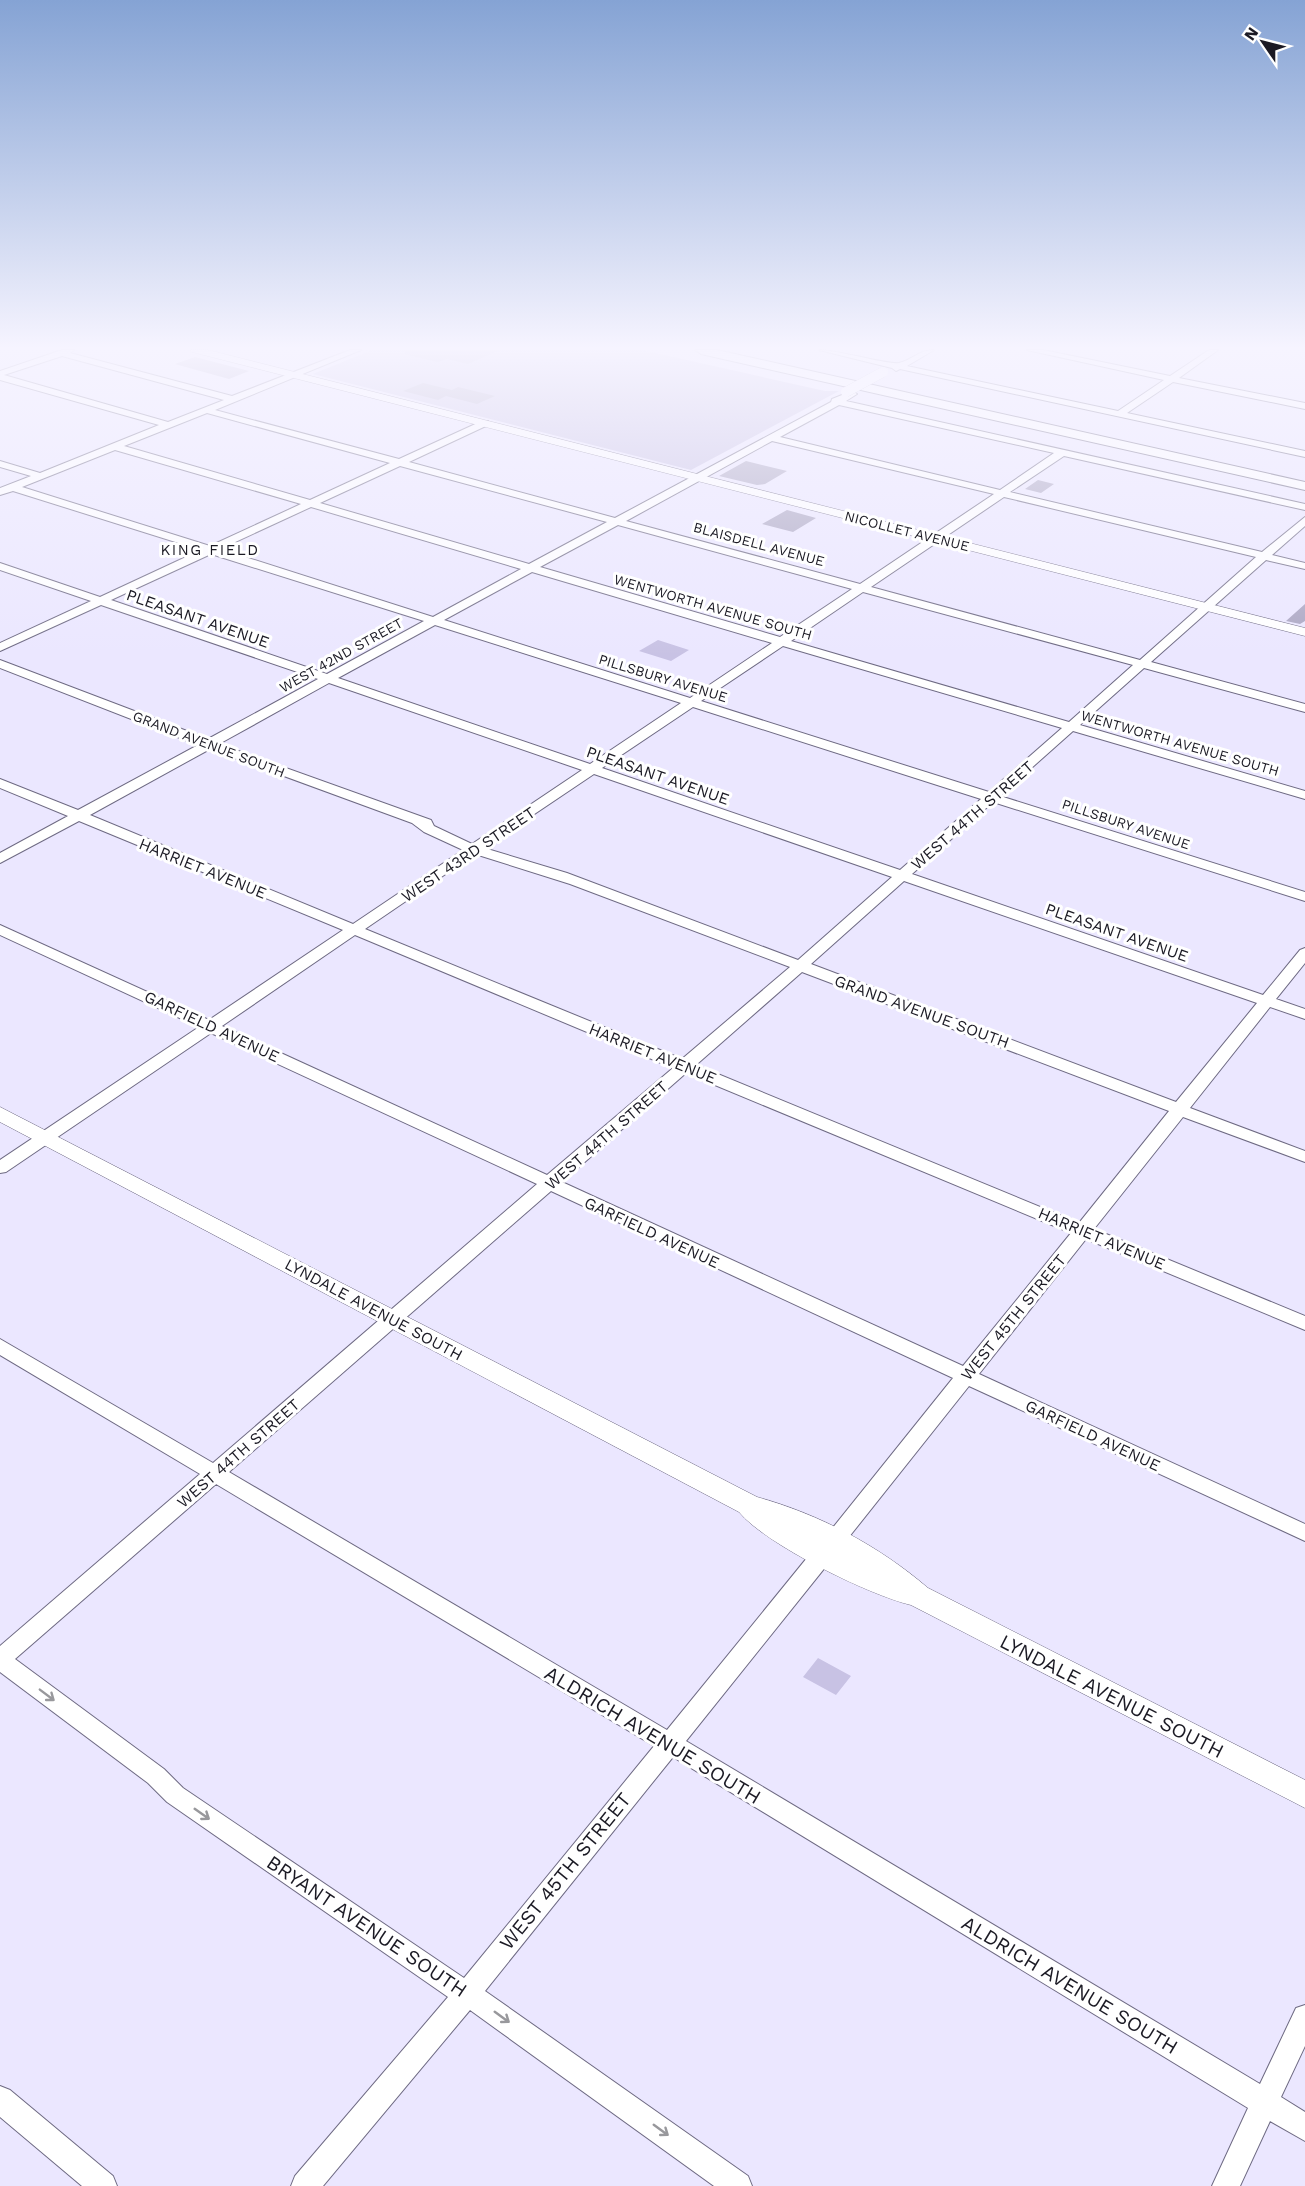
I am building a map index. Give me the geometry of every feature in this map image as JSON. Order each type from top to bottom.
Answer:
[{"type":"highway","points":[[1147,452],[1305,499]]},
{"type":"highway","points":[[1157,452],[1305,486]]},
{"type":"highway","points":[[1215,452],[1301,469]]},
{"type":"highway","points":[[1247,459],[1270,463]]},
{"type":"main road","name":"NICOLLET AVENUE","points":[[598,452],[1305,632]]},
{"type":"main road","name":"LYNDALE AVENUE SOUTH","points":[[0,1113],[749,1505],[775,1511],[894,1590],[918,1596],[1305,1796]]},
{"type":"street","points":[[6,489],[99,452]]},
{"type":"street","name":"WENTWORTH AVENUE SOUTH","points":[[134,452],[530,570],[1305,795]]},
{"type":"street","name":"BLAISDELL AVENUE","points":[[364,452],[1305,708]]},
{"type":"street","points":[[0,647],[423,452]]},
{"type":"street","name":"WEST 42ND STREET","points":[[0,859],[741,452]]},
{"type":"street","points":[[831,452],[1305,566]]},
{"type":"street","points":[[1063,452],[1305,507]]},
{"type":"street","name":"WEST 43RD STREET","points":[[0,1168],[1063,452]]},
{"type":"street","points":[[0,464],[41,476]]},
{"type":"street","name":"PILLSBURY AVENUE","points":[[6,489],[209,550],[1305,897]]},
{"type":"street","name":"WEST 44TH STREET","points":[[0,1660],[800,966],[1305,520]]},
{"type":"street","name":"PLEASANT AVENUE","points":[[0,567],[1305,1014]]},
{"type":"street","name":"GRAND AVENUE SOUTH","points":[[0,664],[418,822],[425,828],[479,846],[524,867],[538,869],[800,966],[1305,1157]]},
{"type":"street","name":"HARRIET AVENUE","points":[[0,783],[1305,1323]]},
{"type":"street","name":"GARFIELD AVENUE","points":[[0,929],[1305,1533]]},
{"type":"street","name":"WEST 45TH STREET","points":[[305,2186],[466,1995],[1305,952]]},
{"type":"street","name":"ALDRICH AVENUE SOUTH","points":[[0,1346],[669,1743],[1305,2127]]},
{"type":"street","name":"BRYANT AVENUE SOUTH","points":[[0,1660],[156,1776],[175,1795],[466,1995],[484,2004],[738,2186]]},
{"type":"street","points":[[1226,2186],[1305,2017]]},
{"type":"street","points":[[0,2099],[104,2186]]},
{"type":"shaded area","points":[[620,452],[725,452],[691,470]]},
{"type":"shaded area","points":[[658,640],[689,650],[671,661],[639,651]]},
{"type":"shaded area","points":[[818,1658],[851,1676],[836,1695],[803,1677]]},
{"type":"building","points":[[746,461],[787,471],[765,484],[757,485],[719,476]]},
{"type":"building","points":[[1038,480],[1054,484],[1041,493],[1025,489]]},
{"type":"building","points":[[787,510],[816,518],[793,532],[762,524]]},
{"type":"building","points":[[1305,604],[1305,621],[1300,624],[1286,621]]},
{"type":"district","name":"KING FIELD","points":[[210,550]]}]
